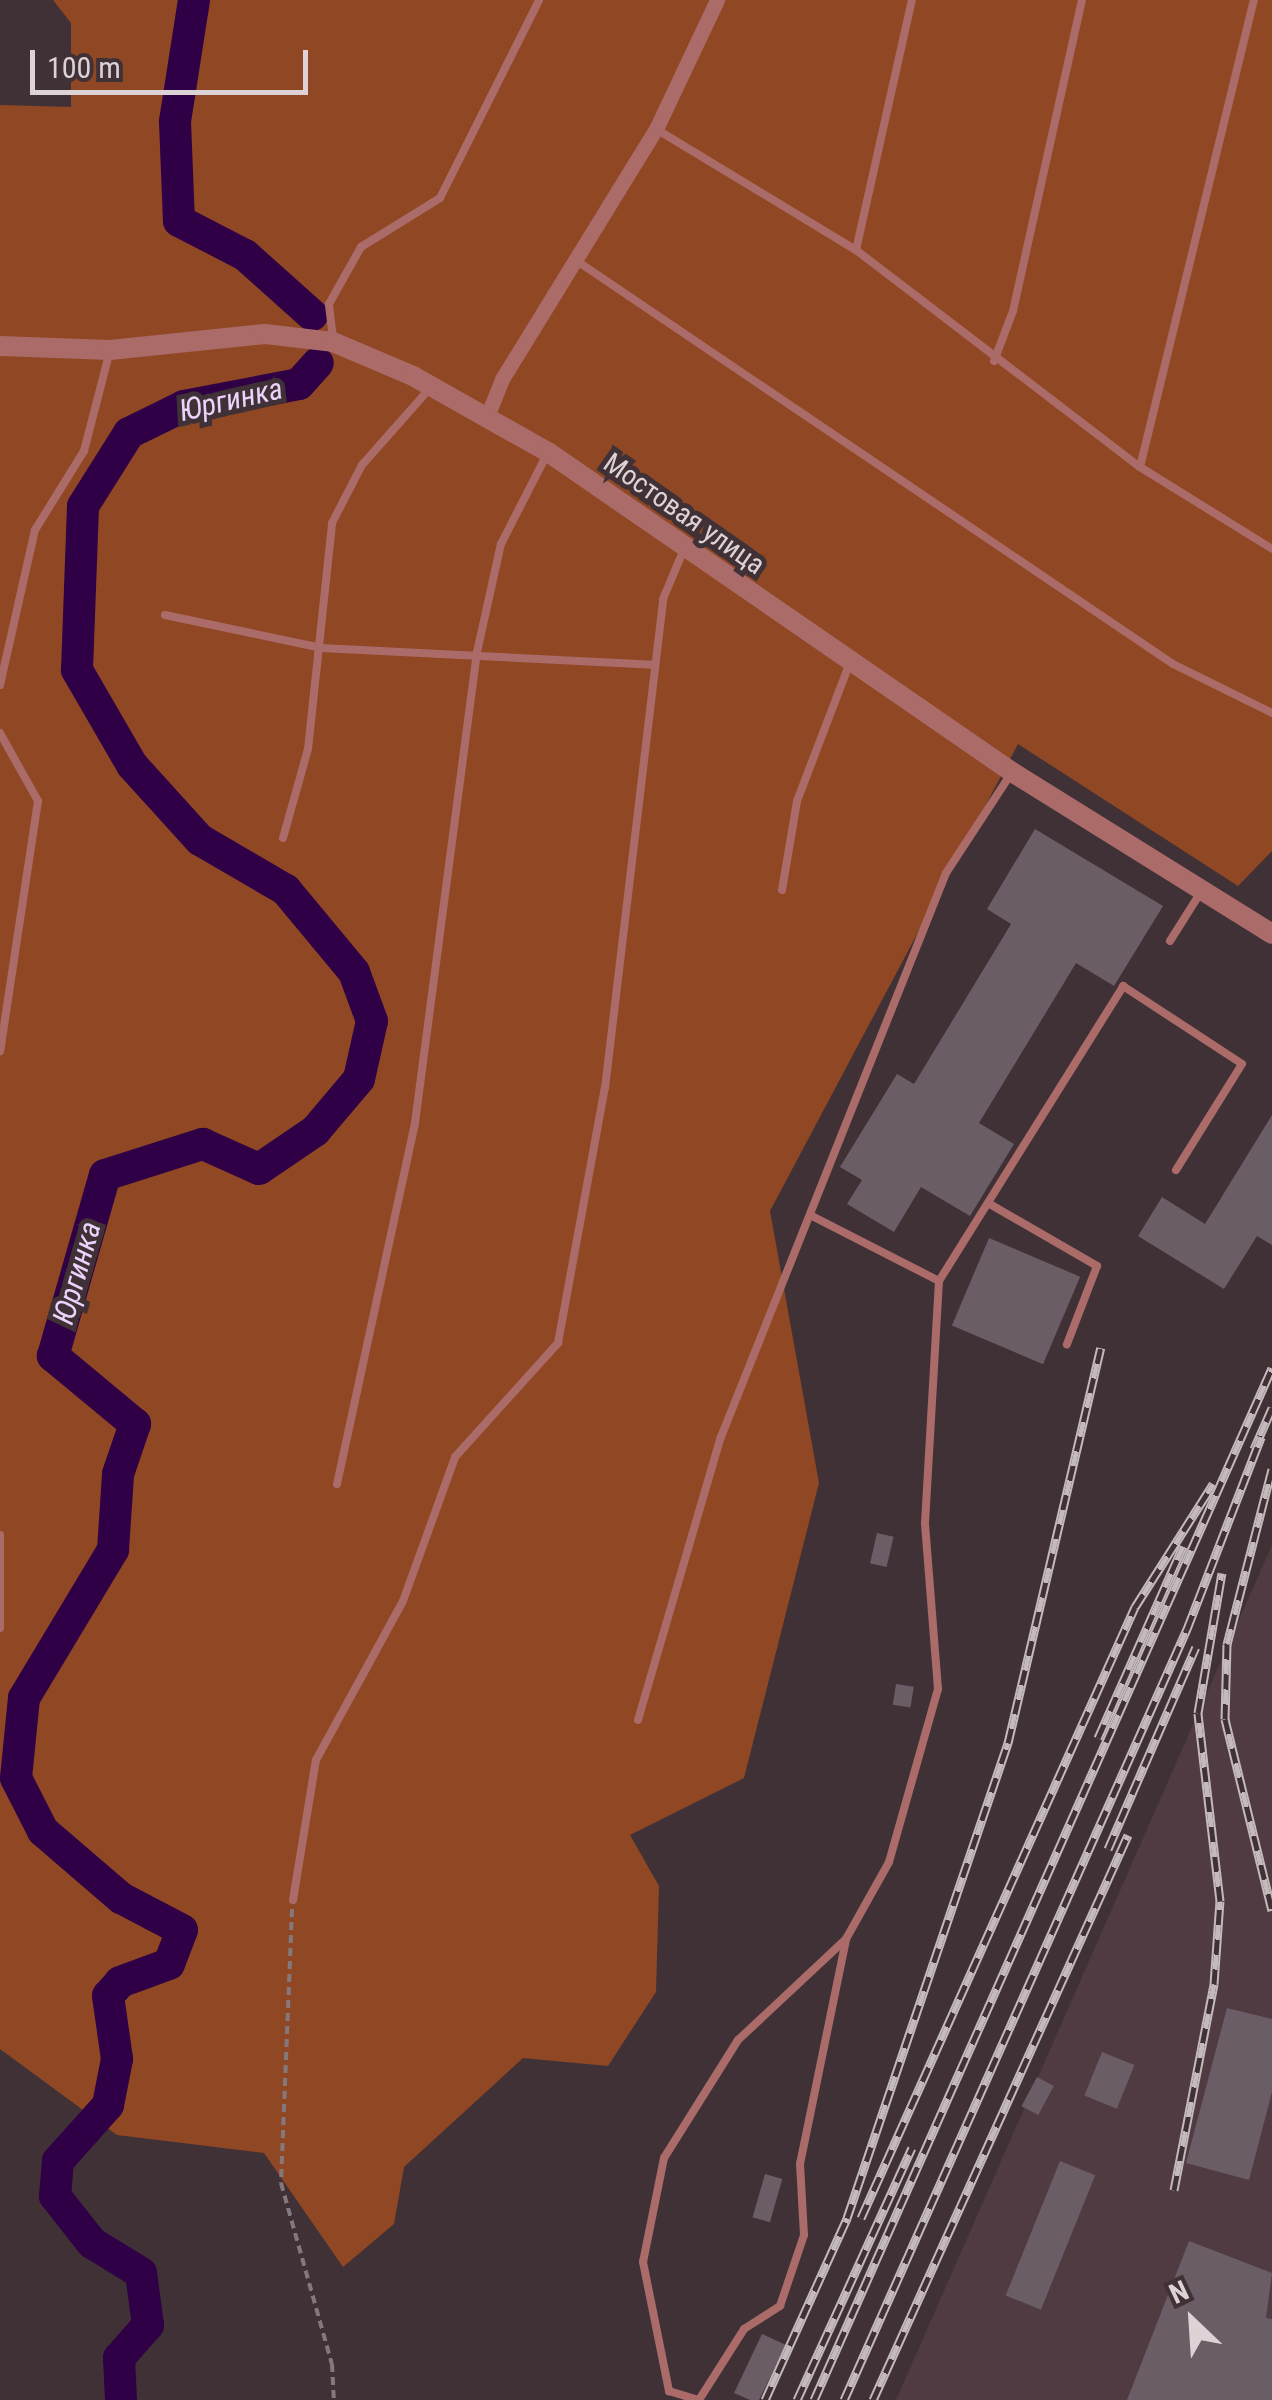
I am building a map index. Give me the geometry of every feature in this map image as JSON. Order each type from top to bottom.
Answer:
[{"type":"street","points":[[488,414],[502,379],[656,130],[717,0]]},
{"type":"street","name":"Мостовая улица","points":[[0,346],[110,350],[264,334],[333,342],[432,386],[488,414],[548,452],[1012,772],[1272,934]]},
{"type":"lane","points":[[333,342],[329,304],[361,247],[440,198],[539,0]]},
{"type":"lane","points":[[856,250],[912,0]]},
{"type":"lane","points":[[994,361],[1013,311],[1082,0]]},
{"type":"lane","points":[[1140,467],[1254,0]]},
{"type":"lane","points":[[656,130],[856,250],[994,361],[1140,467],[1272,549]]},
{"type":"lane","points":[[575,260],[1173,664],[1272,713]]},
{"type":"lane","points":[[0,685],[35,530],[84,451],[110,350]]},
{"type":"lane","points":[[283,838],[308,750],[332,522],[362,465],[432,386]]},
{"type":"lane","points":[[337,1484],[415,1123],[477,652],[501,544],[548,452]]},
{"type":"lane","points":[[292,1900],[316,1760],[403,1601],[455,1457],[558,1342],[605,1088],[663,598],[684,549]]},
{"type":"lane","points":[[165,616],[321,648],[477,652],[654,665]]},
{"type":"lane","points":[[782,890],[796,801],[850,662]]},
{"type":"lane","points":[[0,733],[38,802],[0,1051]]},
{"type":"lane","points":[[638,1720],[721,1438],[946,874],[1012,772]]},
{"type":"lane","points":[[1170,941],[1201,892]]},
{"type":"lane","points":[[846,1939],[738,2040],[664,2158],[643,2262],[669,2391],[699,2400],[744,2329],[780,2306],[804,2235],[800,2164],[846,1939],[889,1862],[938,1689],[925,1523],[939,1282],[1123,986],[1242,1064],[1176,1170]]},
{"type":"lane","points":[[988,1203],[1098,1266],[1067,1344]]},
{"type":"lane","points":[[810,1214],[939,1282]]},
{"type":"lane","points":[[0,1536],[0,1628]]},
{"type":"path","points":[[292,1900],[281,2183],[332,2364],[334,2400]]},
{"type":"shaded area","points":[[53,0],[1272,0],[1272,851],[1238,886],[1018,744],[770,1211],[819,1483],[744,1778],[630,1835],[659,1886],[656,1992],[608,2066],[523,2058],[404,2167],[394,2224],[343,2267],[264,2153],[117,2135],[0,2049],[0,105],[71,107],[71,23]]},
{"type":"shaded area","points":[[1272,1545],[1272,2400],[896,2400]]},
{"type":"building","points":[[1035,829],[1163,906],[1114,986],[1076,963],[979,1123],[1014,1144],[970,1216],[921,1187],[894,1232],[847,1204],[862,1180],[840,1167],[897,1074],[914,1084],[1011,924],[987,909]]},
{"type":"building","points":[[1272,1115],[1272,1245],[1257,1236],[1224,1289],[1138,1236],[1162,1197],[1205,1224]]},
{"type":"building","points":[[989,1238],[1080,1277],[1043,1364],[952,1325]]},
{"type":"building","points":[[877,1533],[894,1537],[887,1567],[870,1563]]},
{"type":"building","points":[[896,1684],[914,1687],[910,1708],[893,1705]]},
{"type":"building","points":[[1227,2008],[1272,2019],[1272,2092],[1249,2180],[1186,2163]]},
{"type":"building","points":[[1102,2052],[1134,2065],[1117,2109],[1084,2096]]},
{"type":"building","points":[[1037,2077],[1054,2086],[1038,2115],[1022,2106]]},
{"type":"building","points":[[1060,2161],[1095,2175],[1041,2310],[1006,2295]]},
{"type":"building","points":[[765,2174],[782,2179],[770,2222],[753,2217]]},
{"type":"building","points":[[1189,2241],[1272,2273],[1266,2318],[1272,2319],[1272,2400],[1127,2400]]},
{"type":"building","points":[[762,2334],[786,2345],[759,2400],[750,2400],[734,2393]]},
{"type":"waterway","name":"Юргинка","points":[[194,0],[175,122],[179,221],[245,255],[312,315]]},
{"type":"waterway","name":"Юргинка","points":[[121,2400],[119,2358],[148,2325],[141,2273],[92,2243],[55,2196],[58,2161],[108,2105],[117,2059],[108,1996],[120,1982],[169,1964],[182,1930],[121,1898],[43,1831],[16,1778],[24,1698],[113,1550],[118,1474],[135,1424],[53,1356],[105,1175],[203,1144],[259,1169],[315,1131],[359,1079],[372,1021],[354,972],[286,890],[200,840],[132,765],[77,670],[83,506],[129,433],[184,406],[299,384],[318,363]]},
{"type":"railway","points":[[765,2400],[847,2218],[1008,1743],[1101,1348]]},
{"type":"railway","points":[[814,2400],[1272,1368]]},
{"type":"railway","points":[[1254,1449],[1272,1408]]},
{"type":"railway","points":[[844,2400],[1187,1629],[1261,1437]]},
{"type":"railway","points":[[1272,1469],[1227,1644],[1225,1719],[1272,1910]]},
{"type":"railway","points":[[861,2218],[1135,1607],[1213,1484]]},
{"type":"railway","points":[[1098,1738],[1183,1546]]},
{"type":"railway","points":[[1174,2190],[1214,1984],[1220,1901],[1198,1713],[1222,1573]]},
{"type":"railway","points":[[1108,1849],[1196,1647]]},
{"type":"railway","points":[[873,2400],[1128,1835]]},
{"type":"railway","points":[[797,2400],[912,2148]]}]
